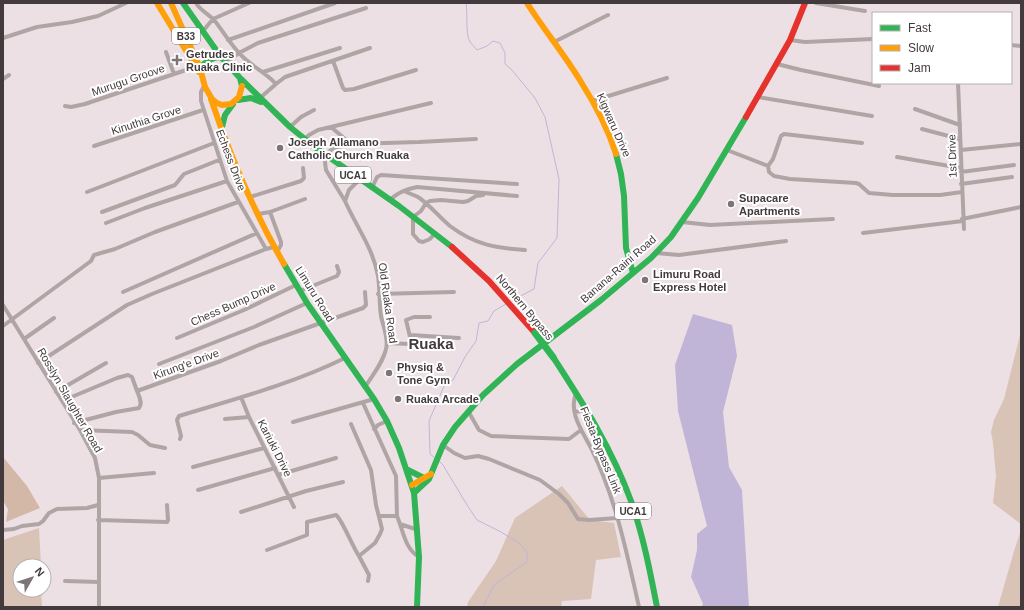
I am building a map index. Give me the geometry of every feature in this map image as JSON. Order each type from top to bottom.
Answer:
[{"type":"main road","points":[[157,3],[198,70],[211,99]]},
{"type":"main road","name":"B33","points":[[172,3],[198,70]]},
{"type":"main road","name":"Northern Bypass","points":[[183,3],[224,60],[262,101],[305,139],[359,180],[414,217],[446,242],[489,281],[535,333],[553,357],[587,410],[607,447],[631,502],[649,567],[657,607]]},
{"type":"main road","name":"Kigwaru Drive","points":[[527,3],[538,21],[581,81],[612,142],[618,161],[624,196],[626,248],[633,273]]},
{"type":"main road","name":"Banana-Raini Road","points":[[432,474],[443,445],[455,427],[490,388],[517,364],[601,300],[656,253],[671,237],[698,198],[777,64],[790,40],[805,3]]},
{"type":"main road","points":[[198,70],[214,57],[224,60]]},
{"type":"main road","points":[[222,128],[225,115],[235,102],[242,86],[240,79]]},
{"type":"main road","name":"Northern Bypass","points":[[211,99],[221,105],[226,106],[251,98],[262,101]]},
{"type":"main road","name":"Limuru Road","points":[[211,99],[233,160],[276,249],[307,303],[387,421],[399,448],[414,493],[419,557],[417,607]]},
{"type":"main road","points":[[406,469],[424,478]]},
{"type":"main road","points":[[412,485],[432,474]]},
{"type":"main road","points":[[414,493],[432,474]]},
{"type":"street","points":[[3,38],[37,27],[72,22],[98,16],[126,3]]},
{"type":"street","points":[[196,3],[213,19],[239,53],[276,84]]},
{"type":"street","points":[[202,31],[213,19],[249,3]]},
{"type":"street","points":[[228,40],[335,3]]},
{"type":"street","points":[[816,3],[865,11]]},
{"type":"street","points":[[224,60],[258,43],[366,8]]},
{"type":"street","points":[[554,42],[608,15]]},
{"type":"street","points":[[790,40],[804,42],[872,39]]},
{"type":"street","points":[[263,72],[340,48]]},
{"type":"street","points":[[262,101],[284,77],[370,48]]},
{"type":"street","points":[[166,52],[174,74]]},
{"type":"street","points":[[333,61],[345,90],[354,89],[416,70]]},
{"type":"street","points":[[777,64],[879,86]]},
{"type":"street","name":"Murugu Groove","points":[[65,106],[71,107],[85,104],[174,74],[198,70]]},
{"type":"street","points":[[3,79],[9,75]]},
{"type":"street","points":[[592,100],[667,78]]},
{"type":"street","name":"1st Drive","points":[[958,84],[964,229]]},
{"type":"street","name":"Echess Drive","points":[[205,86],[200,96],[203,110],[227,181],[266,249]]},
{"type":"street","points":[[758,97],[872,116]]},
{"type":"street","points":[[305,139],[314,132],[331,127],[431,103]]},
{"type":"street","points":[[915,109],[960,125]]},
{"type":"street","name":"Kinuthia Grove","points":[[94,146],[203,110]]},
{"type":"street","points":[[290,127],[301,117],[314,110]]},
{"type":"street","points":[[331,127],[351,144]]},
{"type":"street","points":[[922,129],[960,140]]},
{"type":"street","points":[[862,143],[784,134],[781,136],[773,159],[768,166],[769,172],[774,176],[790,179],[856,183],[869,193],[916,195],[962,192]]},
{"type":"street","points":[[326,155],[333,148],[351,144],[476,139]]},
{"type":"street","points":[[87,192],[214,143]]},
{"type":"street","points":[[961,150],[1021,144]]},
{"type":"street","points":[[727,150],[768,166]]},
{"type":"street","name":"Old Ruaka Road","points":[[326,155],[326,170],[345,201],[368,245],[378,277],[378,294],[387,343],[383,357],[365,387]]},
{"type":"street","points":[[897,157],[961,170],[1014,165]]},
{"type":"street","points":[[102,212],[175,185],[184,174],[220,160]]},
{"type":"street","points":[[250,197],[302,181],[304,178],[303,168]]},
{"type":"street","points":[[372,188],[378,177],[381,175],[517,184]]},
{"type":"street","points":[[961,184],[1012,177]]},
{"type":"street","points":[[345,201],[349,190],[359,180]]},
{"type":"street","points":[[106,223],[145,208],[227,181]]},
{"type":"street","points":[[389,200],[394,195],[417,188],[517,196]]},
{"type":"street","points":[[404,191],[426,203],[450,226],[472,240],[481,244],[503,249],[525,250]]},
{"type":"street","points":[[435,233],[427,241],[423,242],[419,241],[415,237],[412,231],[414,217],[421,211],[426,203],[434,200],[468,201],[476,196],[487,194]]},
{"type":"street","points":[[258,214],[270,212],[304,199]]},
{"type":"street","points":[[3,326],[91,261],[94,255],[114,249],[155,232],[238,202]]},
{"type":"street","points":[[863,233],[963,220],[1021,208]]},
{"type":"street","points":[[38,363],[126,305],[266,249],[276,249],[281,245],[281,242],[270,212]]},
{"type":"street","points":[[682,222],[710,225],[833,218]]},
{"type":"street","points":[[123,292],[257,234]]},
{"type":"street","points":[[656,253],[679,255],[786,241]]},
{"type":"street","name":"Chess Bump Drive","points":[[177,338],[298,288],[337,276],[339,272],[336,266]]},
{"type":"street","name":"Kirung'e Drive","points":[[137,391],[365,307],[365,292]]},
{"type":"street","points":[[378,294],[454,292]]},
{"type":"street","name":"Kirung'e Drive","points":[[159,364],[254,328],[307,303]]},
{"type":"street","name":"Rosslyn Slaughter Road","points":[[3,305],[74,423],[80,430],[94,458],[99,478],[99,607]]},
{"type":"street","points":[[387,343],[409,344],[412,341],[405,321],[414,317],[430,317]]},
{"type":"street","points":[[24,339],[54,318]]},
{"type":"street","points":[[410,335],[459,338]]},
{"type":"street","points":[[180,439],[181,436],[177,420],[179,416],[277,386],[330,366],[345,358]]},
{"type":"street","points":[[56,392],[106,363]]},
{"type":"street","points":[[62,401],[128,375],[132,377],[141,401],[141,406],[139,408],[116,412],[74,423]]},
{"type":"street","name":"Fiesta-Bypass Link","points":[[576,393],[573,401],[575,412],[581,430],[593,452],[606,483],[626,549],[639,607]]},
{"type":"street","name":"Kariuki Drive","points":[[241,397],[249,417],[294,507]]},
{"type":"street","points":[[293,422],[374,400]]},
{"type":"street","points":[[363,403],[396,476],[397,516],[409,546],[419,557]]},
{"type":"street","points":[[575,412],[587,410]]},
{"type":"street","points":[[468,412],[478,430],[491,436],[569,438],[581,430]]},
{"type":"street","points":[[225,419],[249,417]]},
{"type":"street","points":[[374,429],[378,425],[387,421]]},
{"type":"street","points":[[351,424],[371,470],[382,530],[375,543],[359,556]]},
{"type":"street","points":[[80,430],[132,432],[150,445],[165,448]]},
{"type":"street","points":[[443,445],[454,453],[465,458],[478,456],[489,459],[540,480],[559,494],[568,503],[578,519],[589,520],[617,518]]},
{"type":"street","points":[[593,452],[607,447]]},
{"type":"street","points":[[193,467],[264,448]]},
{"type":"street","points":[[278,475],[336,458]]},
{"type":"street","points":[[198,490],[275,468]]},
{"type":"street","points":[[99,478],[154,473]]},
{"type":"street","points":[[241,512],[289,496],[343,482]]},
{"type":"street","points":[[3,530],[39,524],[49,513],[57,509],[87,508],[98,505]]},
{"type":"street","points":[[98,520],[166,522],[168,520],[168,505]]},
{"type":"street","points":[[267,550],[307,534],[308,522],[336,515],[342,522],[350,541],[369,574],[368,581]]},
{"type":"street","points":[[379,516],[397,516]]},
{"type":"street","points":[[400,524],[418,530]]},
{"type":"street","points":[[65,581],[99,582]]},
{"type":"shaded area","points":[[693,314],[732,325],[737,356],[723,412],[729,467],[742,490],[749,607],[701,607],[703,604],[691,577],[697,550],[697,534],[707,526],[678,411],[675,365]]},
{"type":"shaded area","points":[[1021,331],[1021,524],[993,503],[996,476],[991,432],[994,420],[1004,399]]},
{"type":"shaded area","points":[[3,457],[27,486],[40,508],[6,522],[8,509],[3,501]]},
{"type":"shaded area","points":[[562,486],[590,520],[614,523],[621,557],[596,560],[591,599],[562,601],[561,607],[467,607],[468,602],[496,561],[515,518]]},
{"type":"shaded area","points":[[39,528],[41,558],[12,558],[12,598],[41,598],[42,607],[3,607],[3,540]]},
{"type":"shaded area","points":[[1021,530],[1021,607],[998,607],[1014,551]]},
{"type":"waterway","points":[[466,3],[468,38],[470,42],[477,50],[487,46],[493,41],[500,43],[505,53],[505,64],[535,98],[545,117],[559,179],[557,238],[538,263],[534,289],[513,300]]},
{"type":"waterway","points":[[435,458],[430,454],[429,421],[445,384],[453,380],[465,357],[476,341],[479,323],[488,321],[494,311],[506,304]]},
{"type":"waterway","points":[[439,461],[477,520],[519,543],[527,552],[527,562],[494,585],[483,607]]},
{"type":"traffic: fast","points":[[183,3],[221,57],[240,78],[242,86]]},
{"type":"traffic: fast","points":[[200,68],[209,60],[221,57]]},
{"type":"traffic: fast","points":[[241,79],[290,127],[316,148],[399,206],[452,247]]},
{"type":"traffic: fast","points":[[238,100],[251,98],[261,102]]},
{"type":"traffic: fast","points":[[222,127],[225,115],[233,104]]},
{"type":"traffic: fast","points":[[414,493],[429,479],[443,445],[455,427],[483,395],[517,364],[601,300],[651,258],[671,237],[698,198],[746,117]]},
{"type":"traffic: fast","points":[[616,154],[624,196],[626,248],[633,273]]},
{"type":"traffic: fast","points":[[284,264],[307,303],[374,399],[387,421],[399,448],[414,493],[419,557],[417,607]]},
{"type":"traffic: fast","points":[[535,333],[553,357]]},
{"type":"traffic: fast","points":[[553,357],[606,445],[631,501],[649,567],[657,607]]},
{"type":"traffic: fast","points":[[406,469],[424,478]]},
{"type":"traffic: slow","points":[[157,3],[199,72]]},
{"type":"traffic: slow","points":[[171,3],[200,68],[205,87],[212,99],[222,105],[231,104],[239,97],[242,86]]},
{"type":"traffic: slow","points":[[527,3],[586,90],[605,126],[616,154]]},
{"type":"traffic: slow","points":[[211,99],[226,142],[243,183],[284,264]]},
{"type":"traffic: slow","points":[[412,485],[431,474]]},
{"type":"traffic: jam","points":[[746,117],[790,40],[805,3]]},
{"type":"traffic: jam","points":[[452,247],[489,281],[535,333]]},
{"type":"place","name":"Getrudes Ruaka Clinic","points":[[177,60]]},
{"type":"place","name":"Joseph Allamano Catholic Church Ruaka","points":[[280,148]]},
{"type":"place","name":"Supacare Apartments","points":[[731,204]]},
{"type":"place","name":"Limuru Road Express Hotel","points":[[645,280]]},
{"type":"place","name":"Physiq & Tone Gym","points":[[389,373]]},
{"type":"place","name":"Ruaka Arcade","points":[[398,399]]},
{"type":"district","name":"Ruaka","points":[[431,344]]}]
